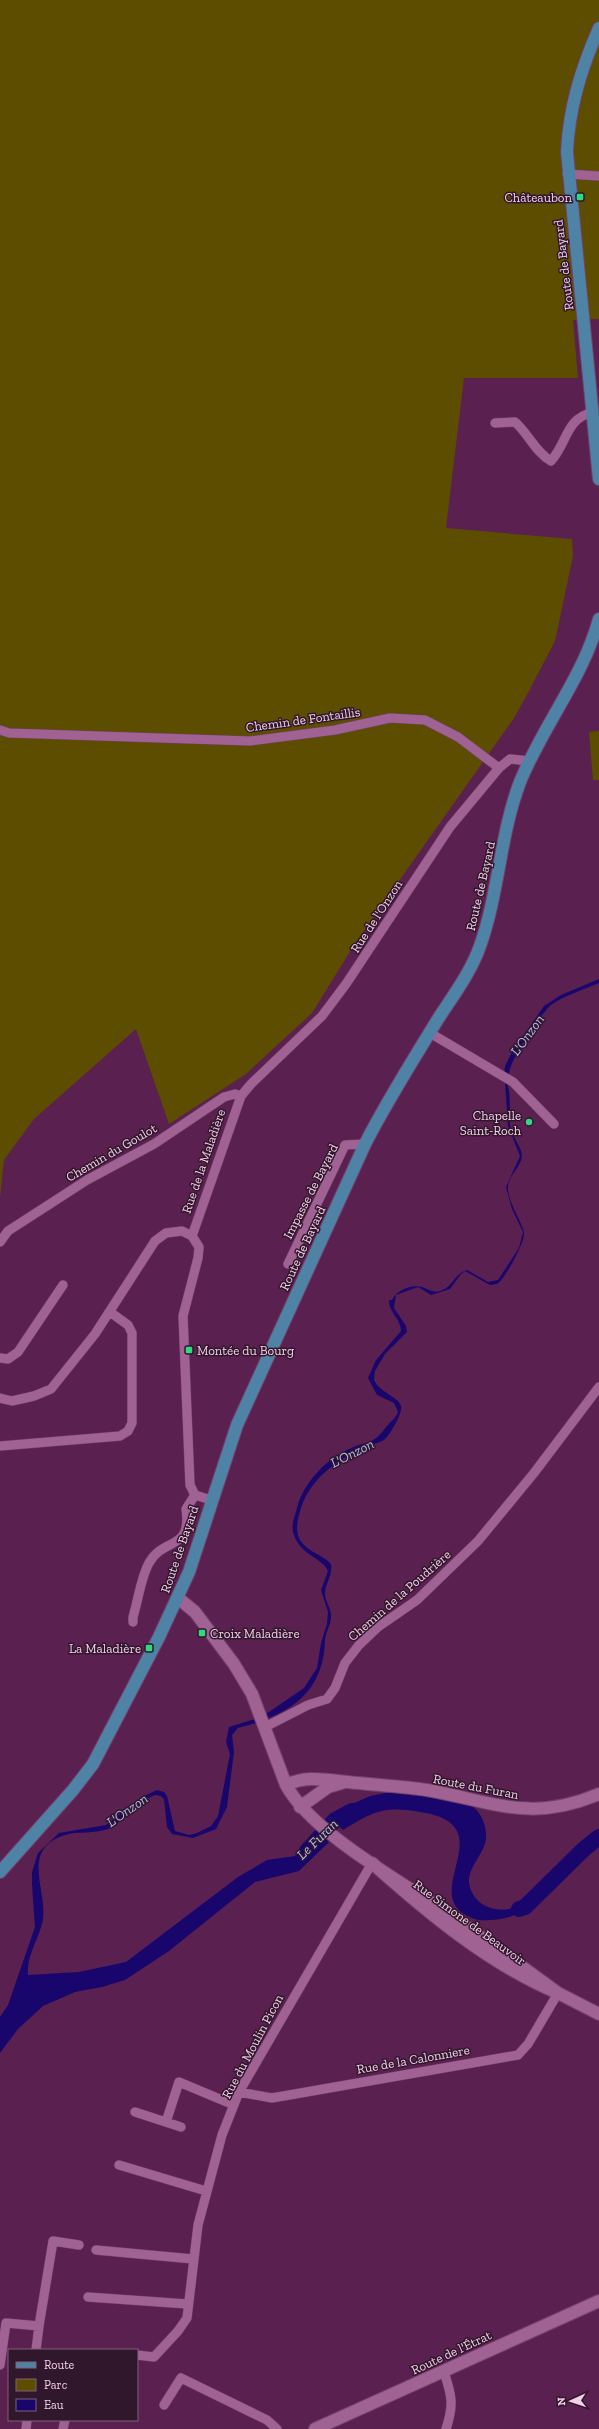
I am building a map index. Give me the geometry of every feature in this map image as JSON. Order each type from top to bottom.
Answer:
[{"type":"main road","name":"Route de Bayard","points":[[599,28],[576,87],[568,130],[567,174],[599,479]]},
{"type":"main road","name":"Route de Bayard","points":[[0,1872],[73,1790],[93,1764],[178,1598],[189,1572],[211,1500],[237,1425],[384,1105],[468,972],[480,947],[490,914],[511,809],[530,761],[582,666],[599,619]]},
{"type":"main road","name":"Rue Simone de Beauvoir","points":[[178,1598],[193,1609],[234,1664],[252,1694],[286,1785],[300,1807],[319,1824],[372,1863],[410,1897],[459,1934],[527,1980],[558,1993],[599,2014]]},
{"type":"main road","name":"Route du Furan","points":[[286,1785],[314,1778],[426,1790],[505,1807],[529,1809],[561,1807],[599,1794]]},
{"type":"main road","name":"Route du Furan","points":[[300,1807],[328,1787],[347,1782]]},
{"type":"main road","name":"Route de l'Étrat","points":[[315,2429],[599,2301]]},
{"type":"street","points":[[567,174],[599,176]]},
{"type":"street","points":[[495,423],[515,422],[526,432],[544,457],[551,461],[557,453],[569,428],[581,415],[593,412]]},
{"type":"street","name":"Chemin de Fontaillis","points":[[0,730],[9,733],[250,741],[335,730],[390,718],[425,720],[458,737],[499,768]]},
{"type":"street","name":"Rue de l'Onzon","points":[[241,1096],[251,1084],[322,1016],[346,984],[450,827],[499,768],[510,759],[530,761]]},
{"type":"street","points":[[430,1033],[513,1082],[554,1124]]},
{"type":"street","name":"Chemin du Goulot","points":[[0,1242],[8,1231],[87,1180],[154,1144],[224,1097],[235,1094],[241,1096]]},
{"type":"street","name":"Rue de la Maladière","points":[[192,1236],[241,1096]]},
{"type":"street","name":"Impasse de Bayard","points":[[288,1264],[345,1145],[366,1144]]},
{"type":"street","points":[[0,1398],[12,1401],[34,1396],[51,1389],[96,1334],[155,1241],[166,1233],[182,1231],[192,1236],[199,1247],[198,1258],[183,1316],[190,1485],[196,1495],[211,1500]]},
{"type":"street","points":[[0,1358],[8,1359],[18,1352],[63,1285]]},
{"type":"street","points":[[0,1446],[120,1436],[128,1431],[132,1423],[132,1333],[128,1325],[110,1312]]},
{"type":"street","name":"Chemin de la Poudrière","points":[[264,1727],[308,1705],[327,1699],[336,1688],[345,1663],[360,1645],[378,1627],[417,1600],[478,1541],[534,1473],[599,1387]]},
{"type":"street","points":[[133,1622],[133,1617],[149,1563],[161,1551],[183,1537],[188,1523],[186,1509],[196,1495]]},
{"type":"street","name":"Rue du Moulin Picon","points":[[138,2354],[154,2357],[178,2331],[187,2318],[187,2304],[193,2259],[206,2191],[222,2135],[234,2105],[256,2060],[372,1863]]},
{"type":"street","name":"Rue de la Calonniere","points":[[240,2092],[272,2098],[518,2055],[528,2044],[558,1993]]},
{"type":"street","points":[[166,2122],[179,2082],[234,2105]]},
{"type":"street","points":[[135,2112],[181,2127]]},
{"type":"street","points":[[119,2165],[206,2191]]},
{"type":"street","points":[[36,2349],[53,2241],[79,2245]]},
{"type":"street","points":[[96,2250],[193,2259]]},
{"type":"street","points":[[88,2297],[187,2304]]},
{"type":"street","points":[[0,2364],[6,2323],[39,2326]]},
{"type":"street","points":[[444,2372],[450,2389],[452,2410],[446,2429]]},
{"type":"street","points":[[164,2405],[181,2378],[267,2420],[277,2429]]},
{"type":"green space","points":[[0,0],[599,0],[599,319],[573,320],[578,378],[464,378],[446,528],[572,539],[573,556],[555,641],[514,718],[356,942],[312,1013],[246,1074],[169,1124],[136,1029],[34,1119],[4,1160],[0,1198]]},
{"type":"green space","points":[[599,731],[599,780],[593,780],[589,732]]},
{"type":"water","name":"L'Onzon","points":[[599,979],[599,983],[556,1002],[546,1010],[519,1049],[510,1068],[509,1075],[504,1076],[505,1066],[512,1052],[544,1006],[561,995]]},
{"type":"water","points":[[505,1081],[509,1089],[510,1125],[512,1133],[522,1153],[520,1164],[510,1178],[520,1156],[508,1126]]},
{"type":"water","points":[[510,1178],[508,1192],[512,1205],[524,1230],[523,1239],[518,1253],[505,1275],[497,1284],[490,1285],[465,1271],[467,1270],[488,1282],[498,1280],[519,1248],[523,1232],[512,1209],[506,1187]]},
{"type":"water","points":[[465,1271],[450,1289],[431,1295],[418,1287],[396,1295],[400,1291],[413,1286],[422,1287],[433,1291],[440,1291],[448,1287],[459,1274]]},
{"type":"water","name":"L'Onzon","points":[[396,1295],[394,1308],[406,1326],[407,1332],[385,1354],[375,1371],[374,1380],[380,1388],[400,1403],[400,1414],[392,1430],[384,1440],[364,1447],[334,1465],[318,1479],[305,1497],[298,1519],[298,1534],[302,1543],[306,1547],[331,1564],[331,1572],[325,1594],[331,1614],[331,1620],[325,1638],[324,1655],[321,1667],[310,1689],[292,1706],[281,1713],[268,1718],[266,1714],[304,1688],[317,1668],[321,1643],[327,1624],[328,1612],[321,1590],[328,1571],[321,1562],[301,1548],[292,1528],[300,1499],[309,1482],[330,1460],[347,1450],[373,1440],[395,1418],[398,1412],[394,1403],[377,1395],[368,1378],[376,1360],[401,1331],[399,1323],[389,1300],[392,1300]]},
{"type":"water","name":"L'Onzon","points":[[255,1719],[256,1723],[238,1728],[232,1735],[234,1752],[227,1807],[216,1829],[193,1838],[172,1834],[167,1827],[164,1799],[161,1796],[155,1795],[142,1802],[114,1826],[108,1829],[65,1835],[51,1841],[43,1850],[39,1860],[39,1871],[43,1919],[29,1960],[28,1975],[79,1972],[126,1962],[238,1877],[267,1860],[295,1856],[303,1844],[318,1832],[329,1842],[299,1871],[255,1882],[169,1951],[125,1980],[102,1987],[75,1992],[43,2006],[18,2029],[0,2053],[0,2017],[8,2005],[35,1927],[32,1872],[38,1853],[59,1833],[106,1825],[142,1797],[157,1790],[164,1792],[167,1796],[175,1831],[189,1835],[211,1826],[218,1816],[230,1754],[226,1742],[229,1727]]},
{"type":"water","points":[[390,1792],[408,1793],[454,1800],[470,1805],[478,1811],[485,1825],[486,1839],[485,1844],[471,1870],[469,1884],[473,1894],[479,1902],[498,1910],[514,1908],[530,1900],[546,1889],[599,1836],[599,1843],[537,1903],[507,1918],[477,1920],[458,1909],[452,1895],[453,1879],[460,1846],[457,1831],[445,1819],[420,1812],[388,1810],[363,1818],[343,1830],[332,1819],[334,1812],[370,1796]]},
{"type":"waterway","name":"Le Furan","points":[[307,1851],[335,1820],[352,1811]]},
{"type":"waterway","name":"Le Furan","points":[[519,1909],[525,1907],[584,1849],[599,1837]]},
{"type":"place","name":"Châteaubon","points":[[580,197]]},
{"type":"place","name":"Chapelle Saint-Roch","points":[[529,1122]]},
{"type":"place","name":"Montée du Bourg","points":[[189,1350]]},
{"type":"place","name":"Croix Maladière","points":[[202,1633]]},
{"type":"place","name":"La Maladière","points":[[149,1648]]}]
